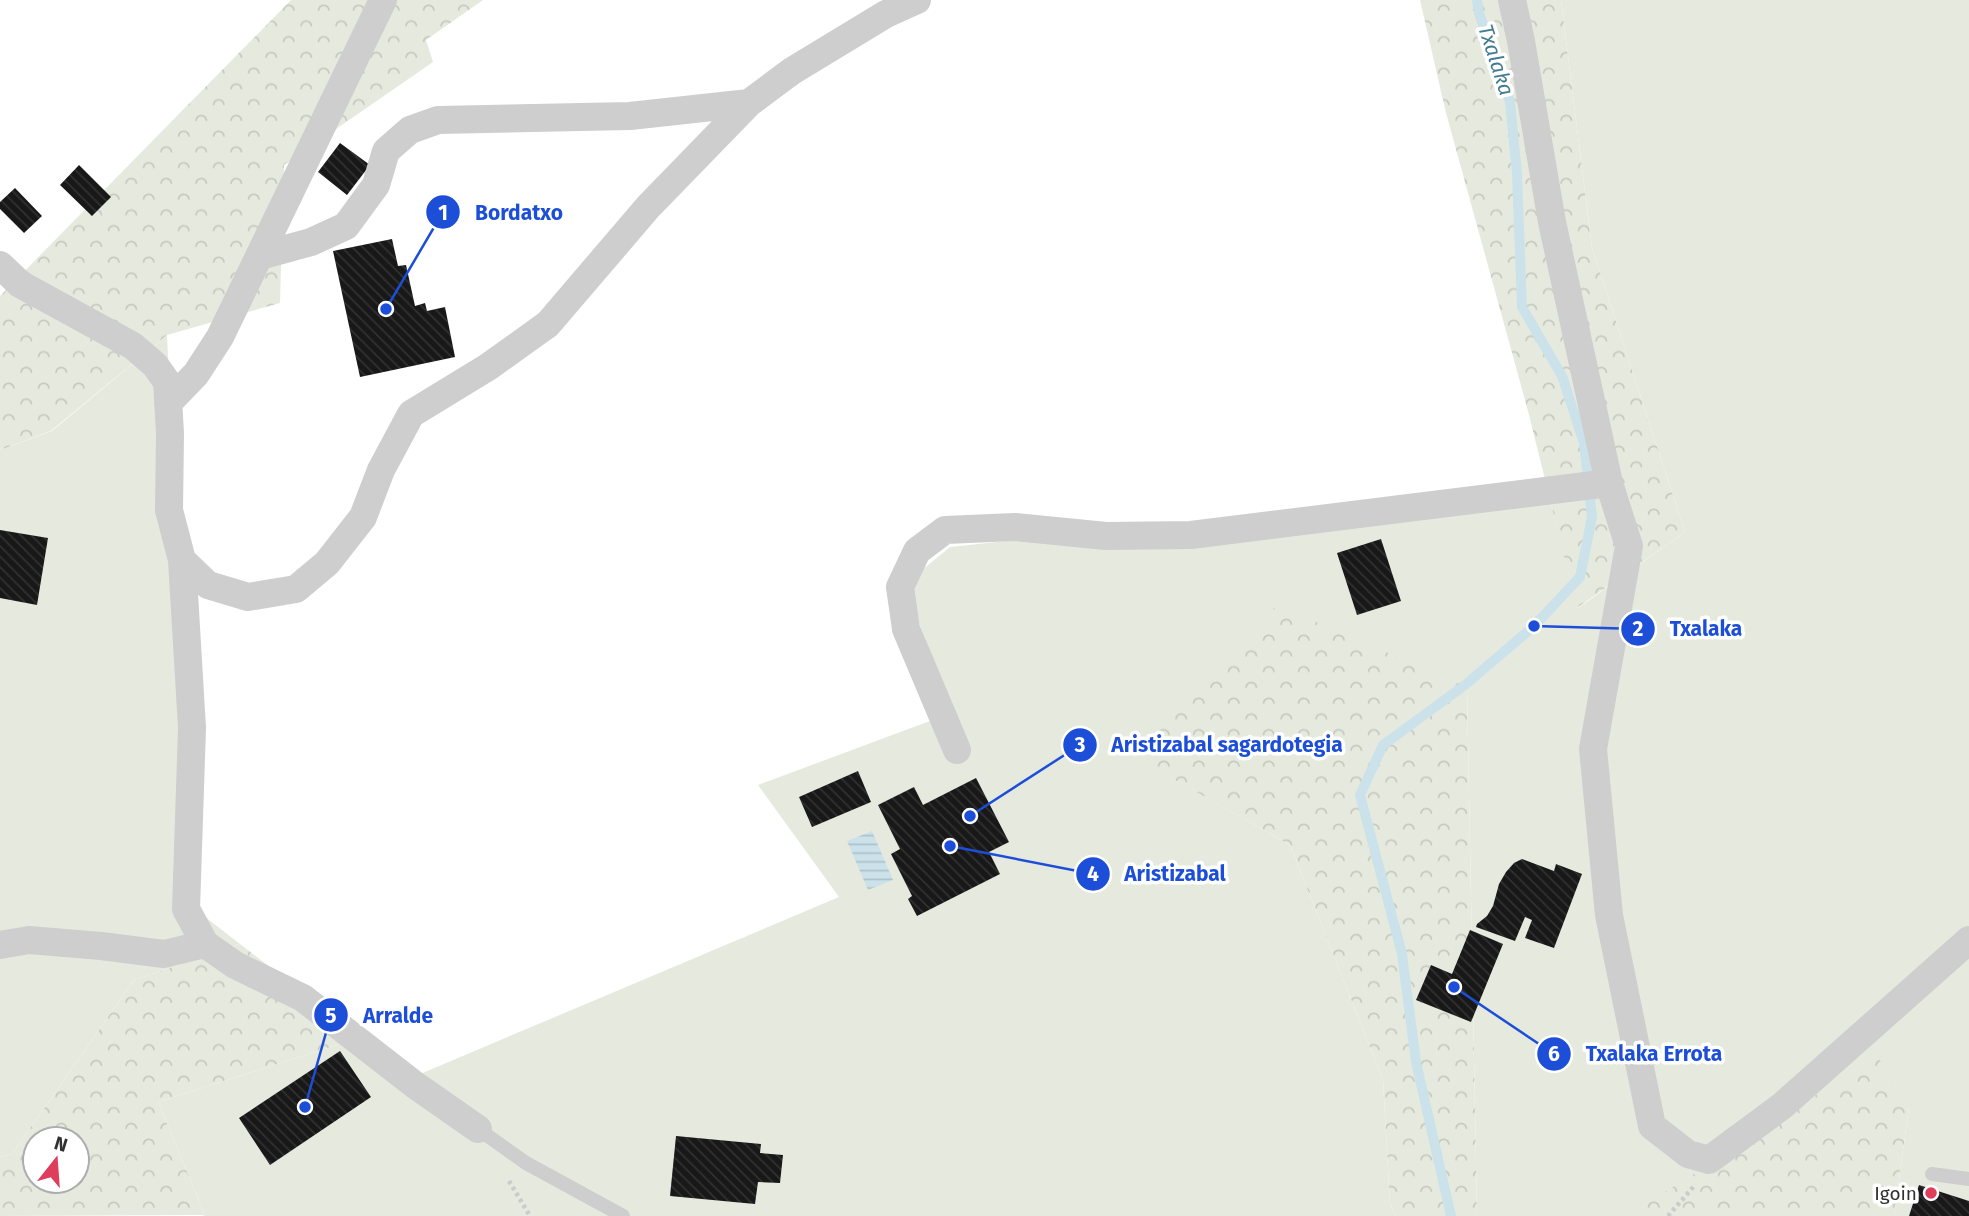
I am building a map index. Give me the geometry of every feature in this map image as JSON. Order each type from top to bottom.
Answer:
[{"type":"street","points":[[168,403],[196,374],[220,338],[383,0]]},
{"type":"street","points":[[181,561],[208,585],[248,597],[296,589],[327,563],[363,517],[381,470],[411,414],[488,367],[548,324],[648,206],[749,103],[792,71],[886,14],[917,0]]},
{"type":"street","points":[[1512,0],[1603,484],[1629,545],[1593,749],[1609,915],[1651,1126],[1688,1154],[1709,1160],[1782,1106],[1969,940]]},
{"type":"street","points":[[260,256],[310,242],[345,226],[376,185],[386,151],[410,130],[438,120],[630,116],[749,103]]},
{"type":"street","points":[[0,265],[20,284],[133,346],[155,365],[167,382],[170,433],[169,510],[181,561],[192,728],[187,909],[205,944],[235,965],[303,998],[415,1085],[478,1129]]},
{"type":"street","points":[[957,750],[906,629],[900,587],[918,551],[945,530],[1015,527],[1107,536],[1191,535],[1603,484]]},
{"type":"street","points":[[0,945],[29,940],[164,954],[205,944]]},
{"type":"lane","points":[[478,1129],[526,1163],[623,1216]]},
{"type":"lane","points":[[1932,1174],[1969,1179]]},
{"type":"green space","points":[[291,0],[483,0],[426,40],[433,62],[284,165],[280,303],[167,335],[51,431],[0,450],[0,296]]},
{"type":"green space","points":[[1420,0],[1561,0],[1592,248],[1685,532],[1577,608],[1528,411],[1446,113]]},
{"type":"green space","points":[[1561,0],[1969,0],[1969,1216],[1894,1216],[1909,1107],[1765,1130],[1631,1216],[1477,1216],[1467,687],[1130,754],[1290,845],[1383,1080],[1390,1204],[1396,1216],[202,1216],[205,1215],[158,1102],[362,1037],[413,1077],[839,897],[758,785],[954,712],[910,600],[922,570],[950,547],[1546,484],[1578,608],[1685,532],[1592,248]]},
{"type":"green space","points":[[167,335],[195,909],[240,944],[134,980],[32,1125],[21,1125],[21,1141],[12,1154],[0,1157],[0,450],[52,431]]},
{"type":"green space","points":[[1277,605],[1467,687],[1477,1216],[1396,1216],[1390,1204],[1383,1080],[1290,845],[1129,754]]},
{"type":"green space","points":[[240,944],[362,1037],[158,1102],[205,1215],[0,1216],[0,1157],[12,1154],[21,1141],[21,1195],[91,1195],[91,1125],[32,1125],[134,980]]},
{"type":"green space","points":[[1876,1054],[1909,1107],[1894,1216],[1631,1216],[1639,1208],[1765,1130]]},
{"type":"water","points":[[872,831],[893,880],[868,890],[847,841]]},
{"type":"building","points":[[340,143],[370,165],[347,195],[318,172]]},
{"type":"building","points":[[79,165],[111,197],[92,216],[60,185]]},
{"type":"building","points":[[15,188],[42,216],[24,233],[0,209],[0,202]]},
{"type":"building","points":[[392,239],[398,266],[406,265],[415,306],[425,303],[427,311],[445,307],[455,357],[360,377],[333,251]]},
{"type":"building","points":[[0,530],[48,538],[37,605],[0,598]]},
{"type":"building","points":[[1381,539],[1401,601],[1357,615],[1337,553]]},
{"type":"building","points":[[858,771],[871,802],[812,827],[799,797]]},
{"type":"building","points":[[976,778],[1009,842],[989,852],[1000,874],[917,916],[908,899],[912,896],[891,854],[900,849],[878,805],[914,787],[923,805]]},
{"type":"building","points":[[1522,859],[1554,871],[1556,864],[1582,874],[1554,948],[1525,938],[1532,920],[1525,917],[1515,941],[1476,927],[1493,906],[1499,884],[1506,872]]},
{"type":"building","points":[[1470,930],[1503,944],[1471,1022],[1416,1000],[1431,965],[1452,974]]},
{"type":"building","points":[[340,1051],[371,1097],[270,1165],[239,1118]]},
{"type":"building","points":[[676,1136],[761,1144],[760,1153],[783,1155],[780,1183],[758,1182],[755,1204],[670,1196]]},
{"type":"building","name":"Igoin","points":[[1919,1185],[1969,1201],[1969,1216],[1909,1216]]},
{"type":"waterway","name":"Txalaka","points":[[1451,1216],[1416,1062],[1402,954],[1360,795],[1383,745],[1465,685],[1534,626],[1580,577],[1592,517],[1584,443],[1562,376],[1522,307],[1517,174],[1510,102],[1477,0]]},
{"type":"place","name":"Bordatxo","points":[[386,309]]},
{"type":"place","name":"Txalaka","points":[[1534,626]]},
{"type":"place","name":"Aristizabal sagardotegia","points":[[970,816]]},
{"type":"place","name":"Aristizabal","points":[[950,846]]},
{"type":"place","name":"Txalaka Errota","points":[[1454,987]]},
{"type":"place","name":"Arralde","points":[[305,1107]]},
{"type":"place","name":"Igoin","points":[[1931,1193]]}]
